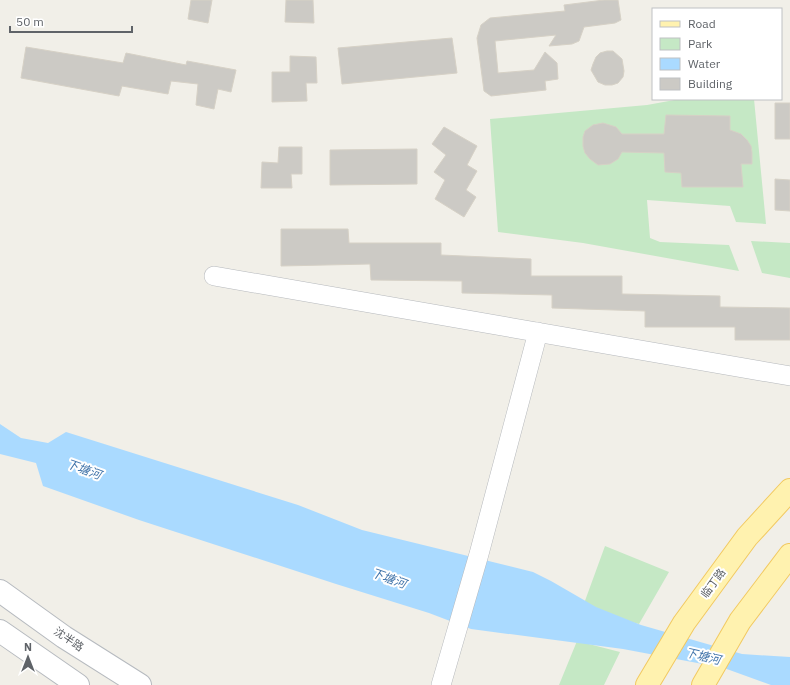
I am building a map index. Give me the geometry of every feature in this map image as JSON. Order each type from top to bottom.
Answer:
[{"type":"main road","name":"临丁路","points":[[652,677],[684,623],[746,537],[790,490]]},
{"type":"main road","points":[[703,685],[740,621],[790,555]]},
{"type":"main road","name":"沈半路","points":[[0,591],[64,637],[140,685]]},
{"type":"main road","points":[[0,631],[78,685]]},
{"type":"street","points":[[214,276],[790,376]]},
{"type":"street","points":[[441,685],[479,554],[538,332]]},
{"type":"green space","points":[[674,100],[754,100],[766,224],[736,222],[730,206],[647,200],[650,238],[660,242],[729,245],[739,271],[583,243],[498,232],[490,119],[647,105]]},
{"type":"green space","points":[[751,241],[790,243],[790,278],[762,273]]},
{"type":"green space","points":[[605,546],[669,572],[639,624],[582,609]]},
{"type":"green space","points":[[577,641],[620,652],[604,685],[559,685]]},
{"type":"water","name":"下塘河","points":[[0,424],[21,438],[48,443],[66,432],[298,505],[362,530],[533,572],[596,607],[641,625],[742,654],[790,657],[790,685],[771,685],[724,668],[623,649],[471,629],[429,613],[139,520],[43,486],[36,463],[0,454]]},
{"type":"building","points":[[191,0],[212,0],[208,23],[188,19]]},
{"type":"building","points":[[286,0],[313,0],[314,23],[285,22]]},
{"type":"building","points":[[604,0],[618,0],[621,20],[615,23],[584,27],[579,41],[572,44],[549,46],[556,35],[495,41],[498,73],[534,70],[545,52],[557,63],[558,79],[545,81],[546,90],[491,96],[484,91],[477,38],[481,25],[490,18],[565,11],[564,5]]},
{"type":"building","points":[[452,38],[457,73],[342,84],[338,48]]},
{"type":"building","points":[[26,47],[123,63],[126,53],[186,65],[187,61],[236,70],[231,92],[218,89],[214,109],[196,105],[198,84],[171,81],[168,94],[122,86],[119,96],[21,78]]},
{"type":"building","points":[[613,51],[622,59],[624,71],[623,77],[618,83],[612,85],[605,85],[598,82],[591,70],[596,57],[600,53]]},
{"type":"building","points":[[290,56],[316,57],[317,83],[306,83],[307,101],[272,102],[272,72],[290,72]]},
{"type":"building","points":[[775,103],[790,103],[790,139],[775,139]]},
{"type":"building","points":[[666,115],[730,116],[730,130],[741,134],[751,146],[752,164],[741,164],[743,187],[682,187],[681,173],[665,172],[664,153],[622,152],[618,159],[610,164],[598,165],[585,153],[583,137],[585,131],[593,125],[603,123],[616,127],[622,134],[664,134]]},
{"type":"building","points":[[444,127],[477,146],[467,165],[477,171],[466,190],[476,197],[464,217],[435,199],[445,180],[434,172],[446,155],[432,144]]},
{"type":"building","points":[[279,147],[302,147],[302,174],[291,174],[292,188],[261,188],[262,162],[278,163]]},
{"type":"building","points":[[417,149],[417,184],[330,185],[330,150]]},
{"type":"building","points":[[775,179],[790,180],[790,211],[775,210]]},
{"type":"building","points":[[281,229],[348,229],[349,243],[441,243],[441,255],[531,259],[531,276],[622,276],[622,294],[720,296],[720,307],[790,308],[790,340],[735,340],[735,327],[645,327],[645,311],[552,308],[552,295],[462,293],[462,281],[371,280],[370,264],[281,266]]}]
